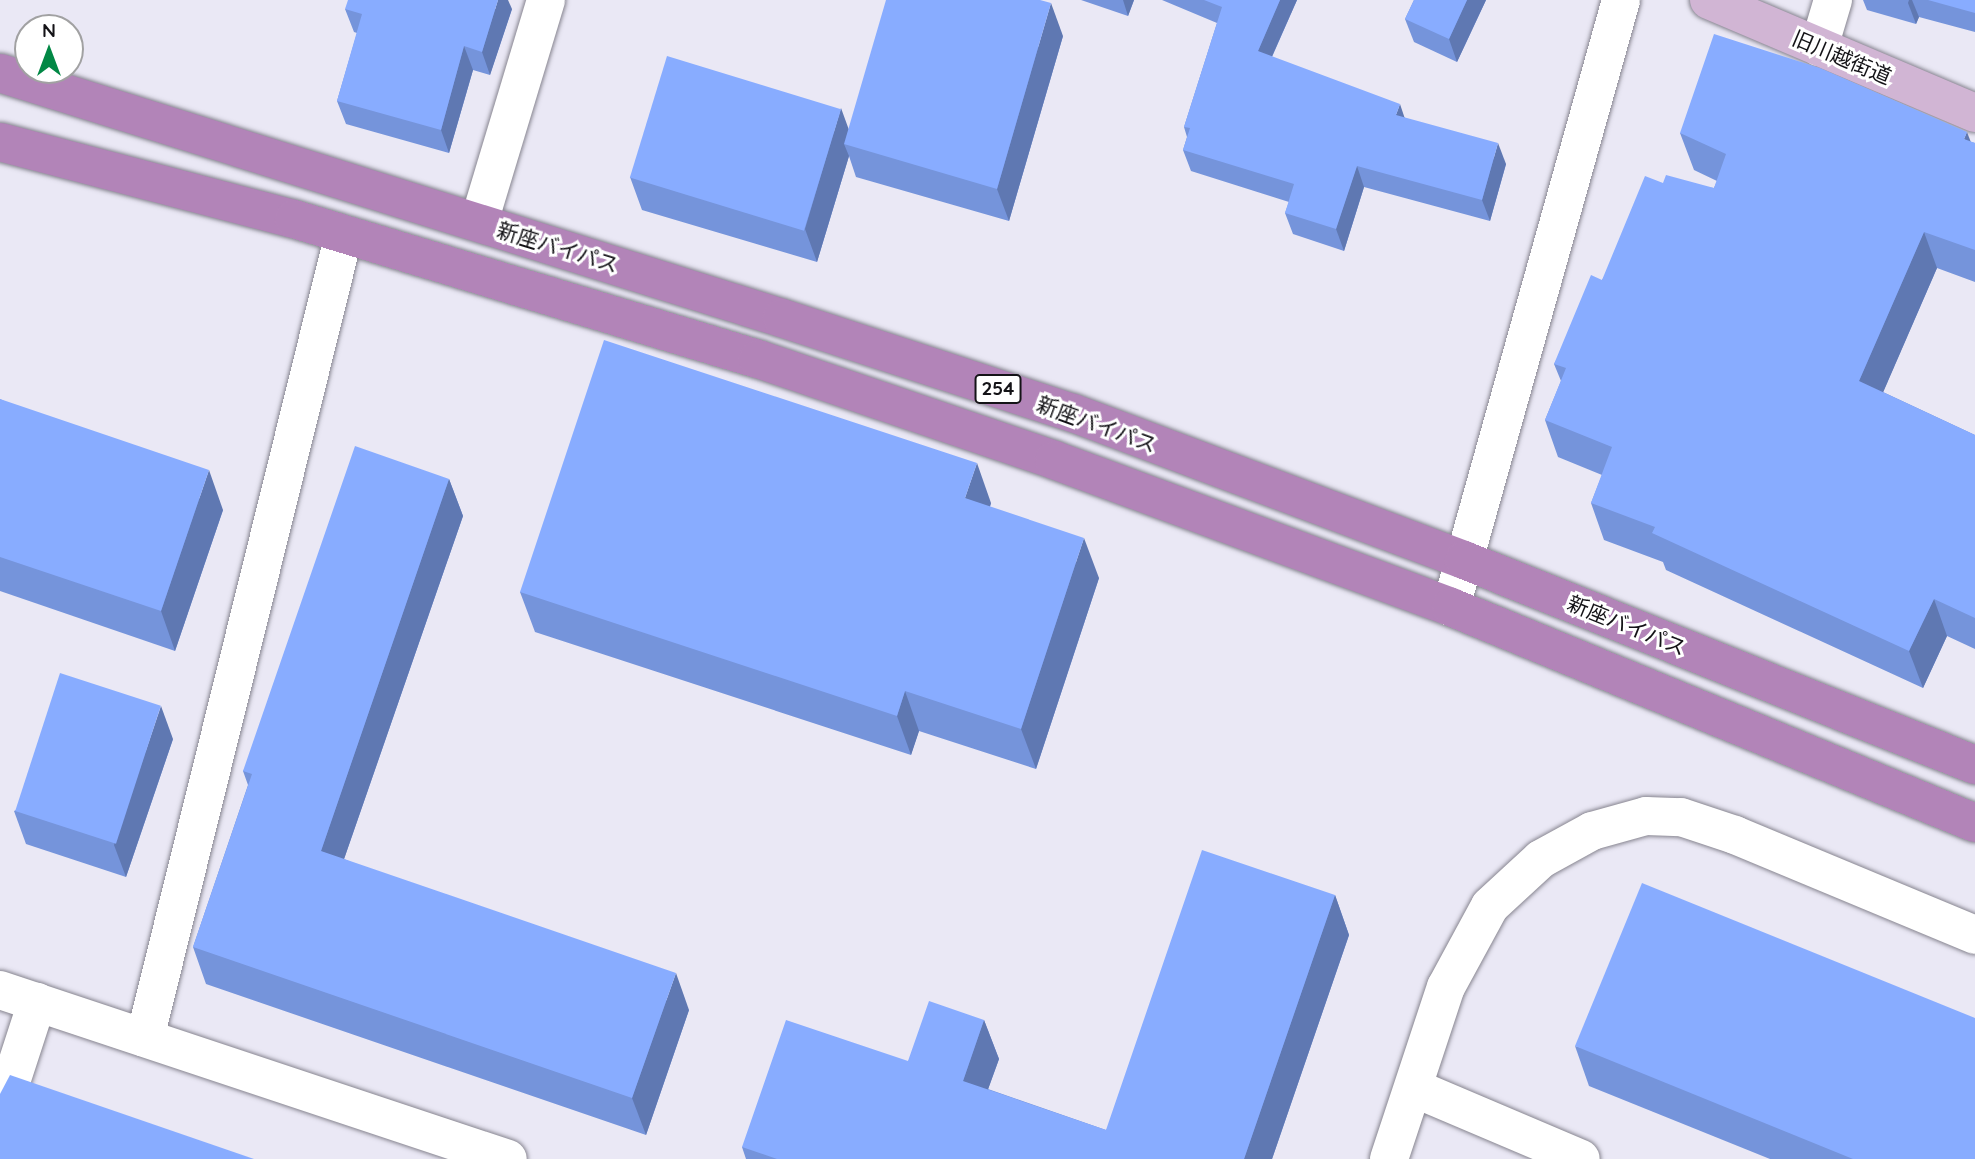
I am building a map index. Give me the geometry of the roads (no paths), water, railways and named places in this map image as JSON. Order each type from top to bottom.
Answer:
[{"type":"highway","name":"新座バイパス","points":[[0,73],[479,222],[1073,413],[1464,560],[1975,765]]},
{"type":"highway","name":"254","points":[[0,142],[344,234],[758,359],[1054,460],[1451,607],[1975,823]]},
{"type":"main road","name":"旧川越街道","points":[[1709,0],[1975,113]]},
{"type":"street","points":[[479,222],[546,0]]},
{"type":"street","points":[[1451,607],[1621,0]]},
{"type":"street","points":[[1819,47],[1833,0]]},
{"type":"street","points":[[145,1038],[344,234]]},
{"type":"street","points":[[1389,1159],[1446,988],[1490,906],[1541,859],[1592,831],[1646,816],[1681,817],[1735,835],[1975,935]]},
{"type":"street","points":[[0,990],[508,1159]]},
{"type":"street","points":[[0,1116],[37,1002]]},
{"type":"street","points":[[1414,1087],[1581,1159]]}]
